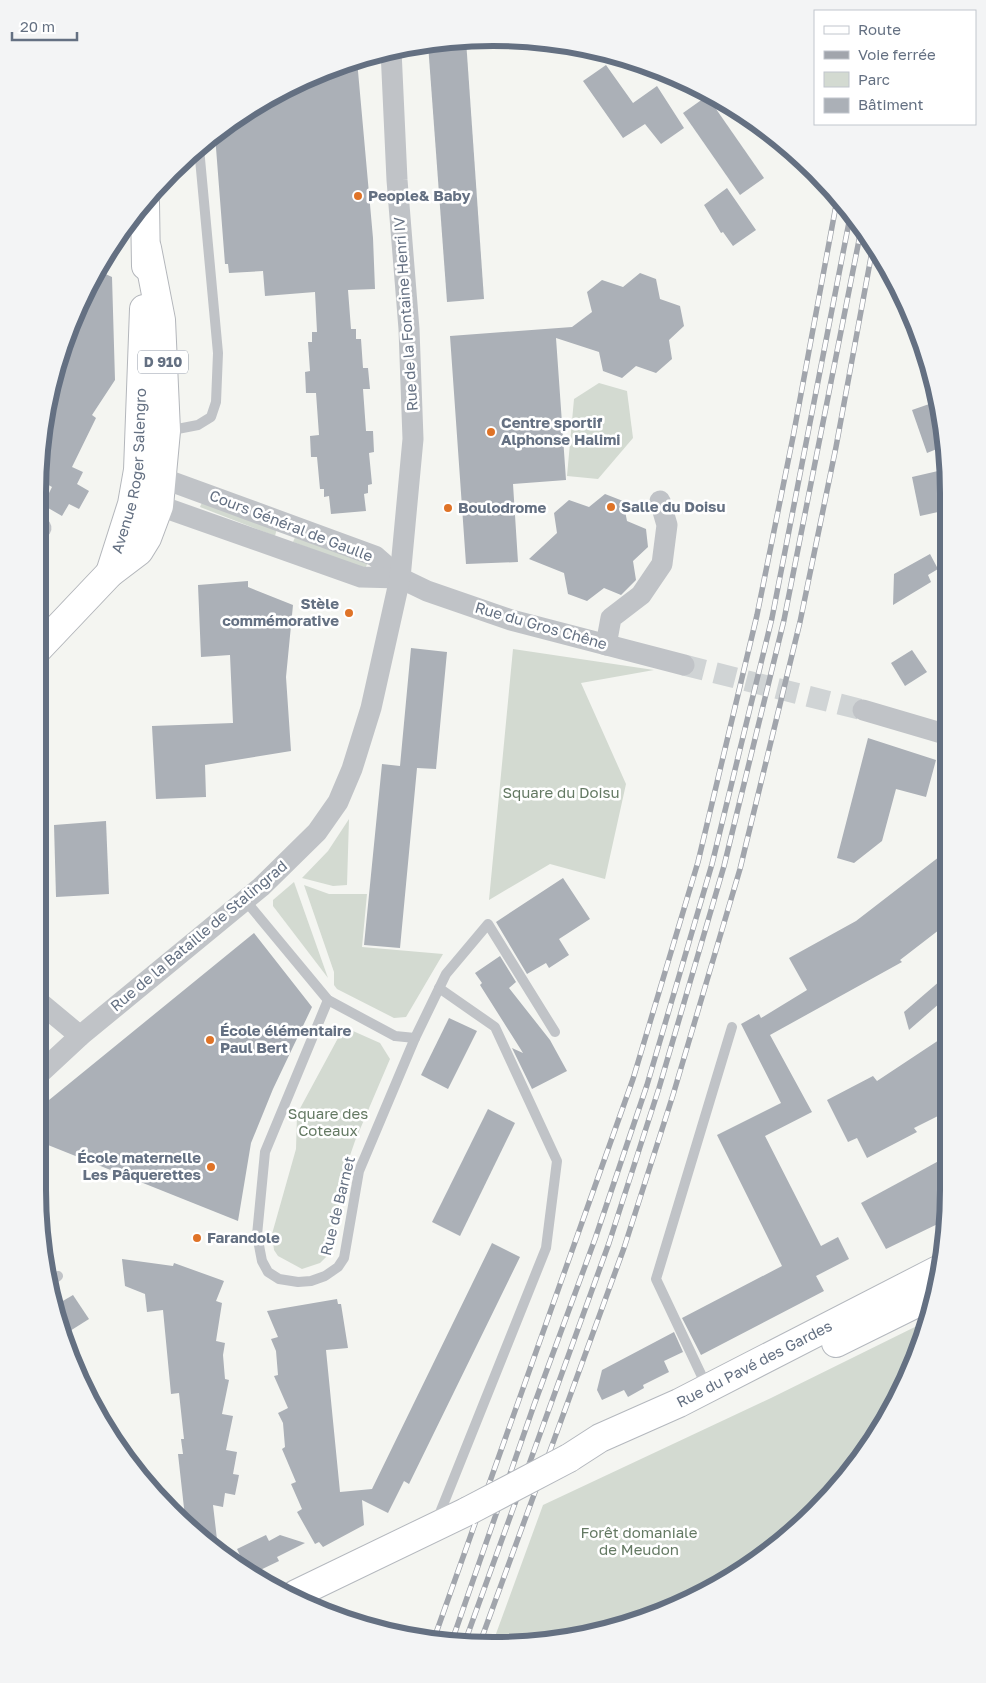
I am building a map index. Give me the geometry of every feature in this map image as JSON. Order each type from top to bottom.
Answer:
[{"type":"main road","name":"Avenue Roger Salengro","points":[[145,214],[151,474]]},
{"type":"main road","name":"Avenue Roger Salengro","points":[[46,641],[110,573],[139,551],[147,538],[146,501],[151,474],[166,431],[161,320],[147,248]]},
{"type":"main road","name":"Rue du Pavé des Gardes","points":[[299,1593],[468,1511],[569,1458],[600,1438],[708,1388],[932,1273]]},
{"type":"main road","name":"Rue du Pavé des Gardes","points":[[569,1458],[682,1419],[927,1298]]},
{"type":"street","name":"Rue de la Fontaine Henri IV","points":[[391,58],[396,180],[409,329],[413,439],[400,578]]},
{"type":"street","name":"Cours Général de Gaulle","points":[[151,474],[375,556],[400,578]]},
{"type":"street","name":"Cours Général de Gaulle","points":[[146,501],[361,577],[400,578]]},
{"type":"street","points":[[606,645],[611,618],[641,595],[662,564],[667,525],[660,501]]},
{"type":"street","name":"Rue du Gros Chêne","points":[[400,578],[427,590],[511,620],[684,666]]},
{"type":"street","name":"Rue de la Bataille de Stalingrad","points":[[46,1068],[80,1036],[245,900],[317,832],[338,802],[352,769],[371,708],[400,578]]},
{"type":"street","points":[[863,710],[940,733]]},
{"type":"street","points":[[46,1008],[80,1036]]},
{"type":"lane","name":"Avenue Roger Salengro","points":[[166,431],[198,425],[211,417],[216,402],[218,354],[199,156]]},
{"type":"lane","points":[[245,900],[328,1000],[395,1036],[415,1038]]},
{"type":"lane","name":"Rue de Barnet","points":[[328,1000],[265,1152],[257,1235],[258,1246],[268,1272],[279,1279],[292,1282],[311,1281],[332,1272],[344,1258],[359,1171],[415,1038],[446,974],[488,924],[555,1032]]},
{"type":"lane","points":[[434,1527],[546,1248],[557,1161],[495,1027],[439,988]]},
{"type":"lane","points":[[708,1388],[656,1279],[732,1027]]},
{"type":"green space","points":[[599,383],[627,391],[633,438],[598,479],[567,476],[574,399]]},
{"type":"green space","points":[[203,500],[277,528],[275,536],[200,507]]},
{"type":"green space","points":[[296,535],[368,562],[365,569],[293,542]]},
{"type":"green space","name":"Square du Doisu","points":[[513,649],[654,670],[581,683],[626,784],[605,879],[550,864],[489,900]]},
{"type":"green space","points":[[349,819],[347,885],[333,886],[302,878],[328,851]]},
{"type":"green space","points":[[294,882],[328,978],[273,906],[273,900]]},
{"type":"green space","points":[[304,885],[329,894],[367,894],[362,947],[443,954],[406,1017],[394,1018],[337,989],[334,985],[334,972]]},
{"type":"green space","name":"Square des Coteaux","points":[[344,1027],[380,1043],[390,1059],[355,1141],[344,1173],[332,1251],[320,1263],[302,1269],[278,1256],[274,1250],[272,1234],[296,1149],[297,1114]]},
{"type":"green space","name":"Forêt domaniale de Meudon","points":[[919,1325],[894,1388],[864,1438],[829,1485],[788,1526],[765,1544],[716,1577],[691,1591],[637,1613],[609,1622],[551,1633],[495,1637],[543,1505],[771,1398]]},
{"type":"building","points":[[466,47],[484,299],[447,302],[429,51]]},
{"type":"building","points":[[606,65],[633,103],[657,86],[684,128],[661,144],[645,124],[623,138],[583,81]]},
{"type":"building","points":[[358,67],[373,238],[375,289],[348,290],[351,329],[356,329],[356,339],[361,339],[363,368],[368,368],[370,389],[363,389],[366,431],[373,431],[374,452],[369,453],[372,484],[368,485],[368,493],[364,494],[366,511],[331,514],[329,496],[324,497],[324,489],[320,489],[317,457],[311,457],[310,436],[319,435],[316,393],[306,393],[305,372],[310,371],[308,342],[312,342],[312,332],[317,332],[315,292],[265,296],[263,271],[229,273],[228,264],[225,264],[216,143],[245,122],[295,92]]},
{"type":"building","points":[[703,99],[713,104],[764,178],[740,195],[683,113]]},
{"type":"building","points":[[727,188],[756,230],[733,246],[723,232],[721,233],[704,205]]},
{"type":"building","points":[[104,273],[112,277],[115,380],[92,415],[96,418],[72,467],[83,472],[77,484],[89,491],[79,509],[69,504],[62,516],[46,507],[46,499],[52,487],[46,484],[47,464],[50,435],[61,377],[80,322]]},
{"type":"building","points":[[640,273],[656,279],[660,299],[680,306],[684,326],[669,340],[672,359],[656,373],[636,366],[622,378],[603,371],[599,352],[556,338],[566,480],[513,484],[518,562],[466,564],[450,336],[572,327],[592,312],[587,292],[602,280],[623,287]]},
{"type":"building","points":[[930,404],[937,449],[927,453],[912,410]]},
{"type":"building","points":[[938,471],[940,512],[920,516],[912,477]]},
{"type":"building","points":[[605,494],[623,501],[627,521],[646,529],[648,547],[633,561],[636,580],[621,595],[604,588],[587,601],[568,594],[564,573],[529,559],[557,533],[554,513],[569,500],[589,507]]},
{"type":"building","points":[[930,554],[938,569],[928,575],[931,582],[893,605],[894,574]]},
{"type":"building","points":[[248,581],[248,587],[293,605],[286,677],[291,751],[205,765],[206,797],[156,799],[152,726],[233,723],[230,655],[201,657],[198,585]]},
{"type":"building","points":[[411,648],[447,652],[436,769],[417,768],[400,948],[364,945],[382,764],[400,766]]},
{"type":"building","points":[[912,650],[927,672],[905,686],[891,663]]},
{"type":"building","points":[[868,738],[936,760],[926,797],[896,789],[882,841],[854,863],[837,858]]},
{"type":"building","points":[[106,821],[109,894],[56,897],[54,825]]},
{"type":"building","points":[[940,856],[940,929],[900,960],[902,962],[770,1035],[812,1112],[765,1136],[821,1246],[838,1237],[849,1259],[816,1276],[824,1291],[701,1355],[682,1318],[782,1266],[717,1135],[781,1103],[741,1024],[759,1014],[761,1018],[807,990],[789,958],[856,921]]},
{"type":"building","points":[[563,878],[590,919],[559,939],[569,955],[549,968],[546,963],[527,974],[496,922]]},
{"type":"building","name":"École élémentaire Paul Bert","points":[[254,933],[312,1007],[273,1089],[251,1143],[238,1221],[46,1144],[46,1102]]},
{"type":"building","points":[[500,956],[516,982],[509,988],[550,1040],[567,1071],[532,1089],[512,1048],[523,1053],[480,985],[482,983],[475,973]]},
{"type":"building","points":[[940,981],[940,1003],[909,1030],[904,1012]]},
{"type":"building","points":[[449,1018],[477,1031],[448,1089],[421,1075]]},
{"type":"building","points":[[940,1039],[940,1115],[914,1128],[917,1132],[867,1158],[857,1138],[848,1142],[827,1100],[873,1076],[877,1081]]},
{"type":"building","points":[[488,1109],[515,1123],[460,1236],[432,1222]]},
{"type":"building","points":[[940,1160],[939,1224],[886,1249],[861,1203]]},
{"type":"building","points":[[492,1243],[520,1257],[409,1484],[404,1481],[388,1513],[362,1500],[364,1525],[323,1547],[319,1542],[315,1544],[297,1512],[302,1509],[291,1484],[296,1482],[282,1449],[285,1447],[283,1423],[278,1413],[288,1408],[274,1376],[278,1375],[276,1351],[271,1339],[278,1337],[267,1311],[337,1299],[338,1304],[341,1304],[348,1348],[326,1350],[340,1492],[372,1489]]},
{"type":"building","points":[[122,1259],[173,1266],[174,1263],[224,1281],[216,1301],[222,1303],[216,1341],[225,1343],[223,1355],[225,1379],[229,1380],[222,1414],[233,1416],[226,1450],[237,1452],[233,1474],[239,1475],[235,1495],[225,1493],[223,1507],[213,1505],[217,1541],[185,1513],[178,1454],[183,1454],[181,1439],[184,1439],[179,1393],[171,1394],[163,1310],[147,1312],[145,1294],[125,1286]]},
{"type":"building","points":[[73,1295],[89,1319],[69,1331],[60,1302]]},
{"type":"building","points":[[674,1332],[683,1352],[664,1361],[669,1372],[643,1385],[644,1388],[628,1397],[624,1390],[602,1400],[597,1390],[602,1370]]},
{"type":"building","points":[[266,1535],[269,1541],[280,1535],[305,1543],[277,1557],[279,1561],[260,1570],[242,1559],[237,1549]]},
{"type":"tunnel","points":[[684,665],[863,710]]},
{"type":"railway","points":[[436,1633],[633,1079],[698,862],[757,615],[793,437],[836,207]]},
{"type":"railway","points":[[454,1635],[534,1405],[595,1239],[647,1085],[712,864],[772,618],[849,223]]},
{"type":"railway","points":[[467,1636],[609,1243],[659,1088],[724,866],[784,620],[859,238]]},
{"type":"railway","points":[[482,1637],[624,1248],[673,1095],[740,869],[800,622],[836,447],[871,256]]},
{"type":"place","name":"People& Baby","points":[[358,196]]},
{"type":"place","name":"Centre sportif Alphonse Halimi","points":[[491,432]]},
{"type":"place","name":"Salle du Doisu","points":[[611,507]]},
{"type":"place","name":"Boulodrome","points":[[448,508]]},
{"type":"place","name":"Stèle commémorative","points":[[349,613]]},
{"type":"place","name":"École élémentaire Paul Bert","points":[[210,1040]]},
{"type":"place","name":"École maternelle Les Pâquerettes","points":[[211,1167]]},
{"type":"place","name":"Farandole","points":[[197,1238]]}]
